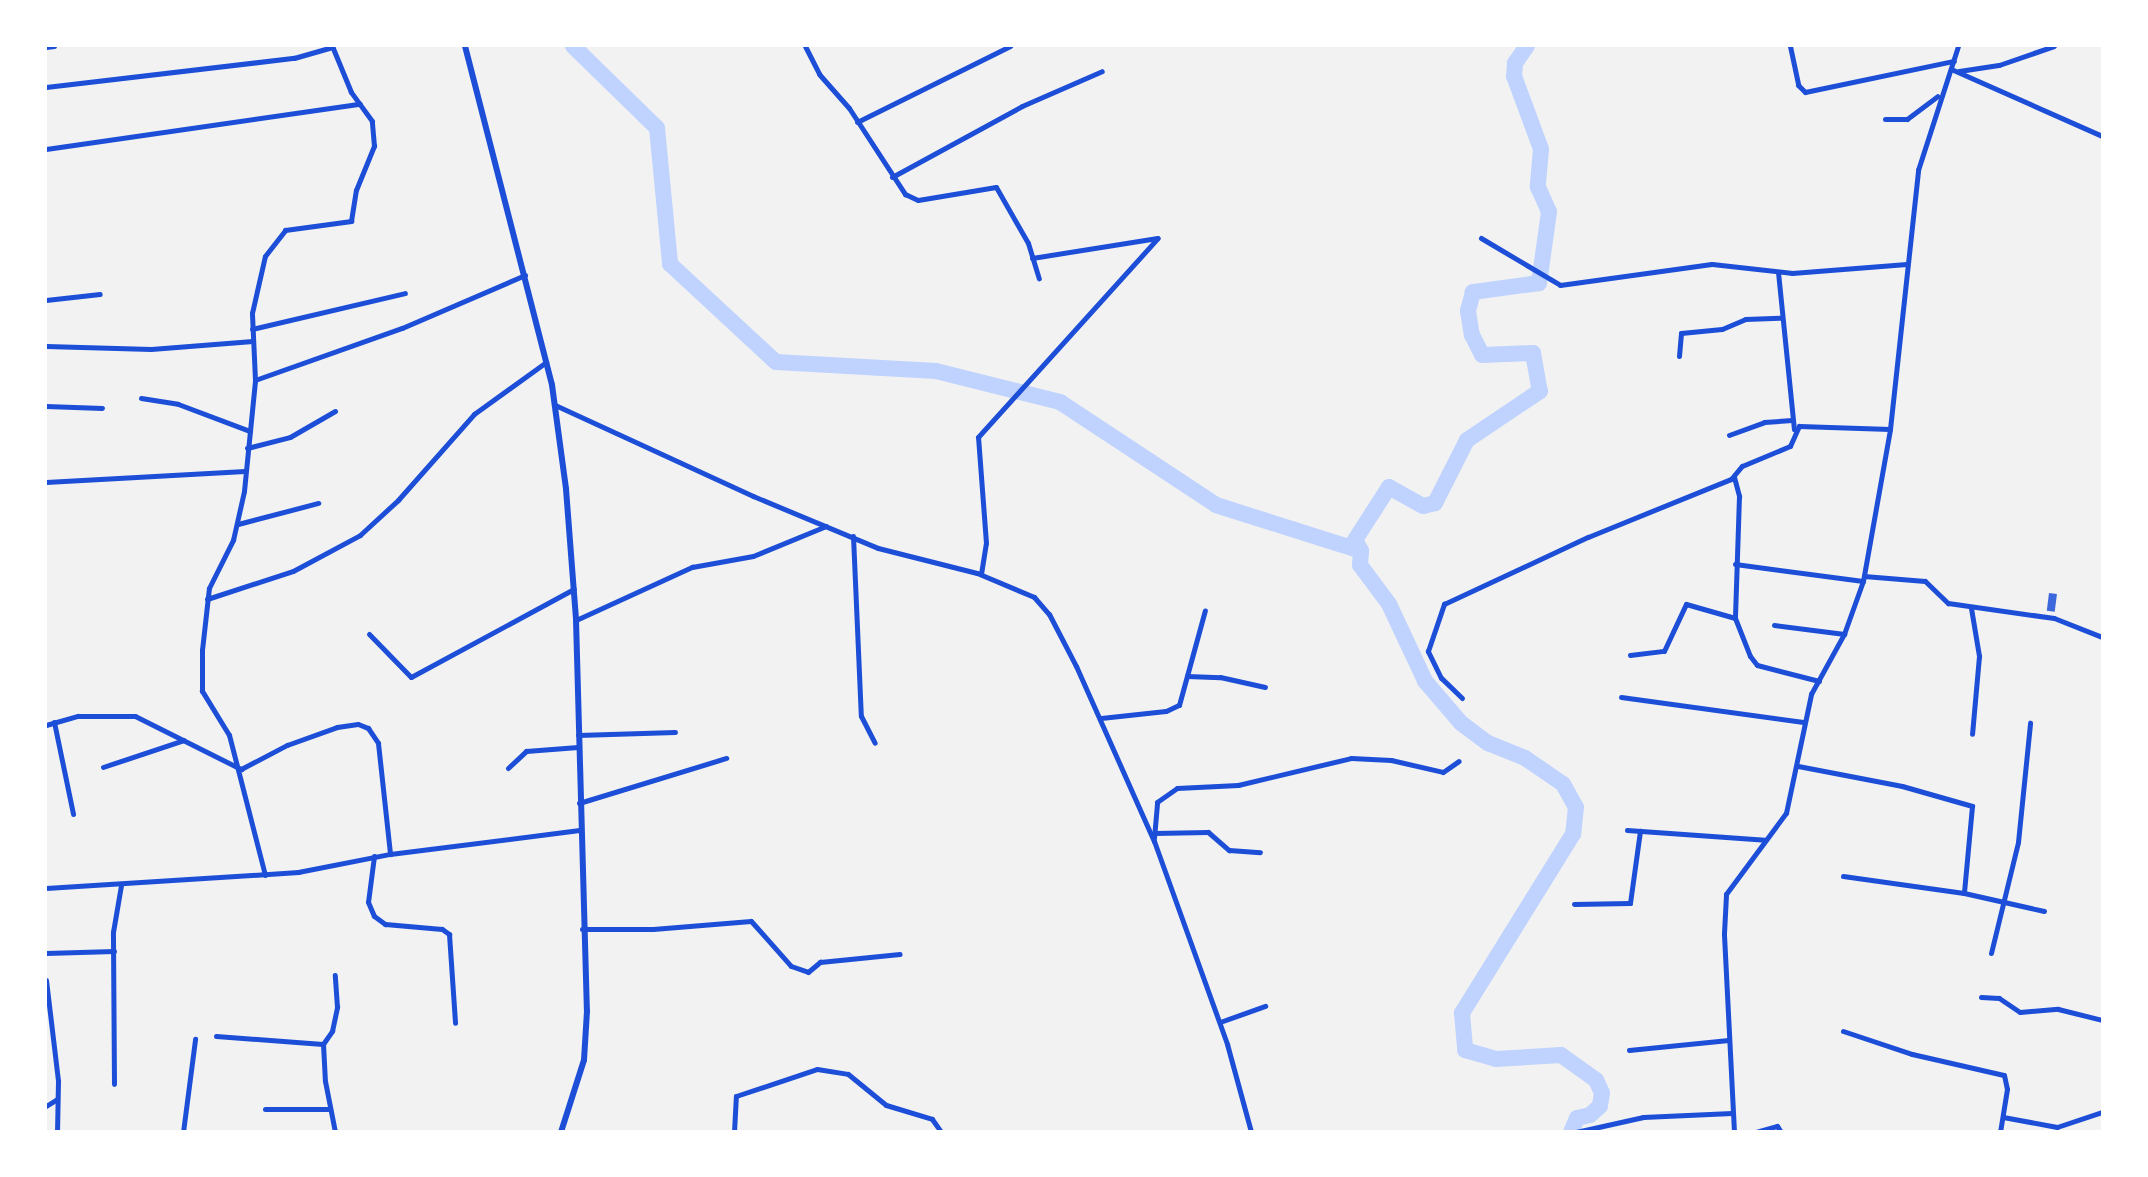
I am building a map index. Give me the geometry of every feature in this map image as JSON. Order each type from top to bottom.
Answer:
[{"type":"street","points":[[46,47],[54,46]]},
{"type":"street","points":[[46,88],[294,58],[332,46],[376,137],[356,190],[353,217],[344,223],[296,226],[275,239],[258,277],[251,329],[255,380],[238,523],[213,574],[207,599],[200,682],[229,735],[241,769],[265,875]]},
{"type":"street","points":[[465,46],[526,275],[555,405],[574,589],[587,1039],[561,1132]]},
{"type":"street","points":[[805,46],[819,75],[856,122],[905,194],[919,200],[996,187],[1032,258],[1039,278]]},
{"type":"street","points":[[856,122],[1010,46]]},
{"type":"street","points":[[1790,46],[1798,85],[1805,92],[1954,61]]},
{"type":"street","points":[[1734,1132],[1729,1040],[1727,894],[1786,813],[1798,766],[1803,722],[1819,681],[1844,634],[1863,578],[1890,429],[1917,170],[1939,94],[1958,46]]},
{"type":"street","points":[[1959,71],[1984,69],[2041,48],[2054,46]]},
{"type":"street","points":[[1951,69],[2102,136]]},
{"type":"street","points":[[892,177],[1022,106],[1102,71]]},
{"type":"street","points":[[1885,120],[1898,121],[1919,114],[1939,94]]},
{"type":"street","points":[[46,149],[360,104]]},
{"type":"street","points":[[981,574],[986,543],[978,437],[1157,238],[1032,258]]},
{"type":"street","points":[[1481,238],[1560,285],[1712,264],[1778,272],[1907,264]]},
{"type":"street","points":[[1462,698],[1441,678],[1429,651],[1444,604],[1588,537],[1734,477],[1742,466],[1790,446],[1794,429],[1778,272]]},
{"type":"street","points":[[255,380],[390,333],[526,275]]},
{"type":"street","points":[[46,300],[100,293]]},
{"type":"street","points":[[251,329],[405,293]]},
{"type":"street","points":[[1679,356],[1681,333],[1722,329],[1745,319],[1782,318]]},
{"type":"street","points":[[46,346],[151,349],[253,341]]},
{"type":"street","points":[[207,599],[293,571],[360,534],[391,508],[474,414],[546,362]]},
{"type":"street","points":[[142,398],[178,404],[250,431]]},
{"type":"street","points":[[555,405],[878,548],[981,574],[1034,597],[1049,614],[1101,718],[1154,841],[1220,1023],[1251,1132]]},
{"type":"street","points":[[46,406],[102,408]]},
{"type":"street","points":[[247,448],[297,434],[335,411]]},
{"type":"street","points":[[1729,435],[1764,422],[1792,420]]},
{"type":"street","points":[[1794,429],[1890,429]]},
{"type":"street","points":[[46,482],[245,471]]},
{"type":"street","points":[[1734,477],[1740,496],[1735,565],[1735,618],[1757,665],[1819,681]]},
{"type":"street","points":[[238,523],[318,503]]},
{"type":"street","points":[[576,620],[692,567],[753,556],[826,526]]},
{"type":"street","points":[[853,536],[860,716],[875,743]]},
{"type":"street","points":[[1735,565],[1863,578],[1925,581],[1948,603],[2054,618],[2102,637]]},
{"type":"street","points":[[369,634],[411,677],[574,589]]},
{"type":"street","points":[[1630,655],[1664,651],[1686,604],[1735,618]]},
{"type":"street","points":[[1971,608],[1979,656],[1972,734]]},
{"type":"street","points":[[1101,718],[1174,709],[1183,697],[1205,610]]},
{"type":"street","points":[[1774,625],[1844,634]]},
{"type":"street","points":[[1187,676],[1220,677],[1265,687]]},
{"type":"street","points":[[1621,697],[1803,722]]},
{"type":"street","points":[[46,725],[107,713],[135,716],[241,769]]},
{"type":"street","points":[[54,722],[73,814]]},
{"type":"street","points":[[1991,953],[2018,842],[2030,723]]},
{"type":"street","points":[[241,769],[337,727],[358,724],[368,728],[378,743],[390,854]]},
{"type":"street","points":[[578,735],[675,732]]},
{"type":"street","points":[[103,767],[184,740]]},
{"type":"street","points":[[508,768],[526,751],[578,747]]},
{"type":"street","points":[[579,803],[726,758]]},
{"type":"street","points":[[1154,841],[1157,802],[1166,791],[1177,788],[1238,785],[1351,758],[1391,760],[1443,772],[1459,761]]},
{"type":"street","points":[[1798,766],[1902,786],[1972,806],[1964,892]]},
{"type":"street","points":[[46,888],[265,875],[374,856],[579,830]]},
{"type":"street","points":[[1627,830],[1765,840]]},
{"type":"street","points":[[1574,904],[1630,903],[1640,831]]},
{"type":"street","points":[[1154,833],[1208,832],[1229,850],[1260,852]]},
{"type":"street","points":[[374,856],[368,902],[374,916],[385,924],[442,929],[449,934],[456,1023]]},
{"type":"street","points":[[1843,876],[1964,892],[2003,904],[2044,911]]},
{"type":"street","points":[[114,1084],[114,951],[121,885]]},
{"type":"street","points":[[582,929],[653,929],[751,921],[791,966],[808,972],[820,962],[900,954]]},
{"type":"street","points":[[46,963],[46,953],[114,951]]},
{"type":"street","points":[[335,975],[337,1007],[332,1031],[323,1044],[335,1132]]},
{"type":"street","points":[[46,980],[57,1099],[57,1132]]},
{"type":"street","points":[[1982,997],[1999,998],[2020,1012],[2064,1010],[2102,1020]]},
{"type":"street","points":[[1220,1023],[1265,1006]]},
{"type":"street","points":[[1843,1031],[1912,1054],[2004,1075],[2007,1088],[2000,1132]]},
{"type":"street","points":[[216,1036],[323,1044]]},
{"type":"street","points":[[183,1132],[195,1039]]},
{"type":"street","points":[[1629,1050],[1729,1040]]},
{"type":"street","points":[[734,1132],[736,1096],[817,1069],[848,1074],[870,1095],[901,1111],[932,1119],[941,1132]]},
{"type":"street","points":[[46,1106],[57,1099]]},
{"type":"street","points":[[265,1109],[330,1109]]},
{"type":"street","points":[[2003,1117],[2057,1127],[2102,1112]]},
{"type":"street","points":[[1576,1132],[1643,1117],[1732,1113]]},
{"type":"street","points":[[1756,1132],[1777,1126],[1781,1132]]},
{"type":"building","points":[[2049,593],[2057,594],[2055,612],[2047,611]]},
{"type":"waterway","points":[[573,46],[657,128],[670,264],[776,362],[936,371],[1060,402],[1216,505],[1361,551]]},
{"type":"waterway","points":[[1527,46],[1515,63],[1514,76],[1541,149],[1538,187],[1549,212],[1539,283],[1473,292],[1468,311],[1472,335],[1482,355],[1533,353],[1540,391],[1467,440],[1435,503],[1423,506],[1389,487],[1355,540],[1361,551],[1360,565],[1389,604],[1425,681],[1461,723],[1488,743],[1525,758],[1563,784],[1576,807],[1573,834],[1462,1013],[1465,1050],[1496,1059],[1561,1055],[1596,1080],[1602,1093],[1600,1106],[1590,1115],[1577,1118],[1571,1132]]}]
